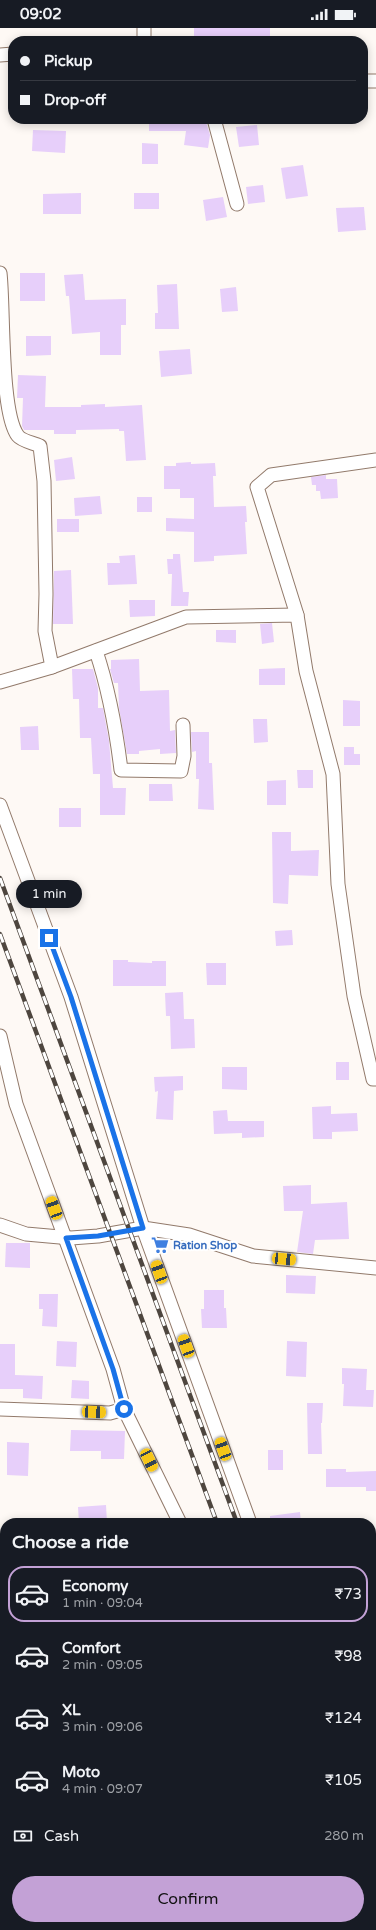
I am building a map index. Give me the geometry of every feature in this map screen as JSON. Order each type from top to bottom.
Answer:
[{"type":"street","points":[[215,124],[237,204]]},
{"type":"street","points":[[0,273],[7,405],[13,428],[19,438],[40,446],[44,481],[46,587],[45,631],[52,667]]},
{"type":"street","points":[[376,460],[271,475],[257,486],[297,615],[306,671],[332,774],[338,884],[343,921],[354,996],[373,1079],[376,1079]]},
{"type":"street","points":[[0,682],[52,667],[186,617],[297,615]]},
{"type":"street","points":[[96,651],[108,688],[121,770],[181,771],[184,756],[183,725]]},
{"type":"street","points":[[0,805],[71,997],[143,1228],[248,1518]]},
{"type":"street","points":[[0,1036],[16,1104],[113,1369],[124,1409],[178,1518]]},
{"type":"street","points":[[0,1225],[26,1234],[66,1238],[98,1236],[143,1228],[189,1235],[253,1256],[376,1268]]},
{"type":"street","points":[[0,1408],[110,1413],[124,1409]]},
{"type":"building","points":[[194,28],[270,28],[270,36],[194,36]]},
{"type":"building","points":[[149,124],[207,124],[210,135],[208,148],[184,145],[186,131],[149,131]]},
{"type":"building","points":[[257,125],[259,145],[239,147],[236,127]]},
{"type":"building","points":[[33,130],[66,131],[65,153],[32,151]]},
{"type":"building","points":[[142,143],[158,144],[158,164],[142,164]]},
{"type":"building","points":[[303,165],[308,196],[286,199],[281,168]]},
{"type":"building","points":[[263,185],[265,202],[248,204],[246,187]]},
{"type":"building","points":[[81,193],[81,214],[43,214],[43,194]]},
{"type":"building","points":[[134,193],[159,193],[159,209],[134,209]]},
{"type":"building","points":[[223,197],[227,217],[206,221],[203,200]]},
{"type":"building","points":[[364,207],[366,230],[338,232],[336,208]]},
{"type":"building","points":[[20,273],[45,273],[45,301],[20,301]]},
{"type":"building","points":[[83,274],[85,300],[126,299],[126,325],[121,325],[121,355],[100,355],[100,332],[72,334],[69,296],[66,296],[64,275]]},
{"type":"building","points":[[177,284],[179,329],[155,329],[155,313],[158,313],[157,285]]},
{"type":"building","points":[[236,287],[238,311],[222,312],[220,289]]},
{"type":"building","points":[[26,336],[51,336],[51,355],[26,356]]},
{"type":"building","points":[[190,349],[192,374],[161,377],[159,351]]},
{"type":"building","points":[[18,375],[46,376],[45,407],[81,407],[81,405],[105,404],[105,407],[142,405],[146,460],[126,461],[124,431],[119,431],[119,429],[76,430],[76,434],[54,434],[54,430],[24,430],[22,426],[23,398],[17,398]]},
{"type":"building","points":[[72,457],[75,479],[56,481],[54,460]]},
{"type":"building","points":[[191,462],[191,464],[215,463],[216,476],[213,476],[214,507],[246,506],[247,522],[245,522],[247,554],[214,556],[214,561],[194,562],[194,532],[166,531],[166,518],[194,519],[194,498],[180,498],[180,489],[164,489],[164,466],[176,466],[176,463]]},
{"type":"building","points":[[326,475],[326,479],[337,479],[338,498],[321,499],[320,491],[316,491],[316,485],[312,485],[311,477]]},
{"type":"building","points":[[100,496],[102,514],[75,516],[74,498]]},
{"type":"building","points":[[137,497],[152,497],[152,512],[137,512]]},
{"type":"building","points":[[57,519],[79,519],[79,532],[57,532]]},
{"type":"building","points":[[173,554],[180,554],[183,592],[189,592],[188,606],[171,606],[172,574],[168,574],[167,559],[173,559]]},
{"type":"building","points":[[135,555],[137,584],[108,585],[107,563],[120,563],[119,556]]},
{"type":"building","points":[[71,570],[73,624],[53,624],[54,571]]},
{"type":"building","points":[[129,600],[155,600],[155,616],[130,617]]},
{"type":"building","points":[[272,623],[274,642],[262,644],[260,624]]},
{"type":"building","points":[[216,630],[236,630],[236,643],[216,642]]},
{"type":"building","points":[[139,659],[140,691],[169,690],[170,731],[175,730],[176,753],[160,754],[160,749],[139,751],[139,754],[127,754],[119,708],[118,683],[114,683],[110,669],[111,660]]},
{"type":"building","points":[[285,668],[285,685],[259,685],[259,669]]},
{"type":"building","points":[[72,669],[93,669],[98,688],[98,708],[103,708],[109,741],[113,788],[126,788],[125,815],[100,815],[100,774],[93,774],[91,738],[80,738],[79,699],[73,699]]},
{"type":"building","points":[[343,700],[360,701],[360,726],[343,726]]},
{"type":"building","points":[[253,719],[267,719],[268,742],[254,743]]},
{"type":"building","points":[[38,726],[39,750],[21,750],[20,727]]},
{"type":"building","points":[[191,732],[209,732],[209,763],[212,763],[214,810],[198,809],[199,779],[196,779],[196,751],[192,752]]},
{"type":"building","points":[[344,747],[354,747],[354,754],[360,754],[360,765],[344,765]]},
{"type":"building","points":[[297,770],[313,770],[313,788],[298,788]]},
{"type":"building","points":[[286,780],[286,805],[267,805],[267,781]]},
{"type":"building","points":[[149,784],[172,784],[173,801],[149,801]]},
{"type":"building","points":[[59,808],[81,808],[81,827],[59,827]]},
{"type":"building","points":[[272,832],[291,832],[291,851],[319,850],[318,876],[289,875],[288,904],[273,903]]},
{"type":"building","points":[[292,930],[293,945],[276,946],[275,931]]},
{"type":"building","points":[[113,960],[152,963],[152,961],[166,961],[166,986],[113,986]]},
{"type":"building","points":[[206,963],[226,963],[226,985],[207,985]]},
{"type":"building","points":[[183,992],[184,1019],[194,1019],[195,1048],[171,1049],[170,1016],[166,1016],[165,993]]},
{"type":"building","points":[[336,1062],[349,1062],[349,1080],[336,1080]]},
{"type":"building","points":[[222,1067],[247,1067],[247,1090],[222,1089]]},
{"type":"building","points":[[183,1076],[183,1090],[174,1091],[173,1120],[156,1119],[158,1091],[155,1092],[154,1077]]},
{"type":"building","points":[[331,1106],[331,1114],[357,1113],[358,1131],[332,1132],[332,1139],[313,1139],[312,1107]]},
{"type":"building","points":[[227,1110],[228,1121],[264,1121],[264,1137],[242,1138],[242,1133],[214,1134],[213,1111]]},
{"type":"building","points":[[311,1185],[311,1204],[347,1202],[349,1239],[315,1240],[313,1254],[297,1252],[303,1211],[284,1211],[283,1186]]},
{"type":"building","points":[[6,1243],[30,1243],[30,1268],[5,1267]]},
{"type":"building","points":[[286,1275],[316,1276],[315,1294],[286,1293]]},
{"type":"building","points":[[204,1290],[224,1290],[224,1308],[226,1308],[227,1328],[202,1328],[201,1309],[204,1309]]},
{"type":"building","points":[[39,1294],[58,1294],[57,1327],[42,1326],[43,1309],[39,1309]]},
{"type":"building","points":[[57,1341],[77,1342],[76,1367],[56,1366]]},
{"type":"building","points":[[287,1341],[307,1342],[306,1377],[286,1376]]},
{"type":"building","points":[[0,1344],[15,1344],[15,1375],[43,1376],[42,1399],[23,1398],[23,1389],[0,1389]]},
{"type":"building","points":[[342,1368],[367,1369],[366,1390],[374,1390],[373,1407],[343,1406],[344,1384],[342,1384]]},
{"type":"building","points":[[72,1380],[89,1381],[89,1399],[71,1398]]},
{"type":"building","points":[[307,1403],[323,1403],[321,1423],[322,1454],[308,1454]]},
{"type":"building","points":[[71,1430],[125,1431],[124,1459],[101,1459],[101,1451],[70,1451]]},
{"type":"building","points":[[7,1442],[29,1443],[28,1476],[7,1475]]},
{"type":"building","points":[[268,1450],[283,1450],[283,1470],[268,1470]]},
{"type":"building","points":[[326,1469],[346,1469],[346,1472],[376,1471],[376,1491],[366,1491],[366,1487],[326,1487]]},
{"type":"building","points":[[106,1505],[107,1518],[79,1518],[78,1507]]},
{"type":"building","points":[[300,1512],[301,1518],[270,1518],[270,1516]]},
{"type":"railway","points":[[0,878],[235,1518]]},
{"type":"railway","points":[[0,934],[215,1518]]},
{"type":"place","name":"Ration Shop","points":[[160,1245]]},
{"type":"route","points":[[49,938],[71,997],[143,1228],[129,1232],[66,1238],[113,1369],[124,1409]]}]
